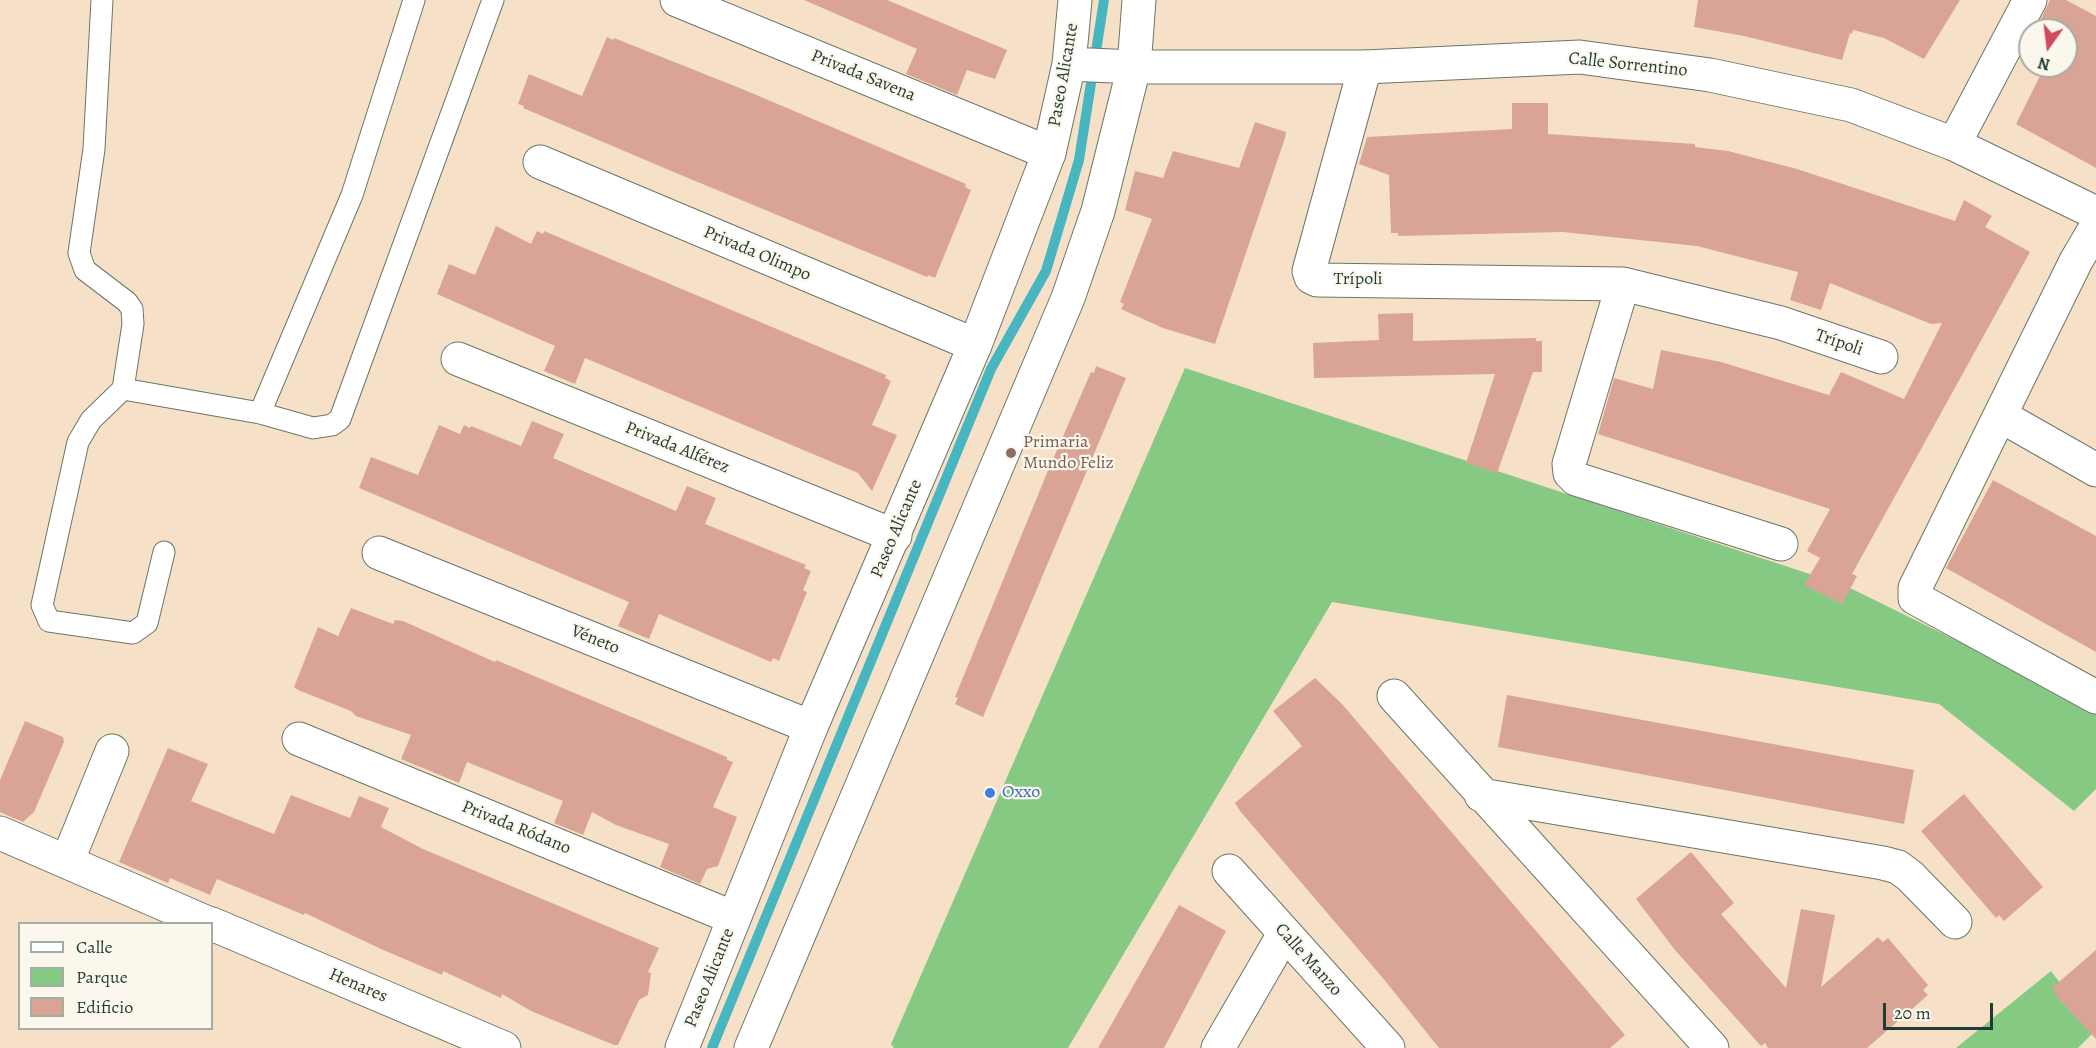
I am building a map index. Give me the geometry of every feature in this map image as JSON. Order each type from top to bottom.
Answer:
[{"type":"street","name":"Privada Savena","points":[[677,0],[1049,153]]},
{"type":"street","name":"Paseo Alicante","points":[[682,1048],[811,727],[895,536],[975,345],[1049,153],[1069,64],[1075,0]]},
{"type":"street","points":[[751,1048],[1068,298],[1098,211],[1134,67],[1139,0]]},
{"type":"street","points":[[1960,130],[2030,0]]},
{"type":"street","name":"Calle Sorrentino","points":[[1069,64],[1134,67],[1365,67],[1580,57],[1710,75],[1960,130],[2096,213]]},
{"type":"street","name":"Trípoli","points":[[1365,67],[1309,271],[1311,277],[1317,280],[1623,284],[1781,323],[1881,357]]},
{"type":"street","name":"Privada Olimpo","points":[[540,162],[975,345]]},
{"type":"street","points":[[2096,227],[2076,261],[1916,588],[1915,598],[2096,697]]},
{"type":"street","points":[[1623,284],[1569,464],[1570,473],[1576,479],[1781,544]]},
{"type":"street","name":"Privada Alférez","points":[[458,359],[895,536]]},
{"type":"street","points":[[2001,416],[2096,470]]},
{"type":"street","name":"Véneto","points":[[379,553],[811,727]]},
{"type":"street","points":[[1394,696],[1481,795],[1712,1048]]},
{"type":"street","name":"Privada Ródano","points":[[298,739],[734,918]]},
{"type":"street","points":[[67,862],[112,751]]},
{"type":"street","points":[[1481,795],[1898,867],[1910,876],[1955,922]]},
{"type":"street","name":"Henares","points":[[0,833],[202,922]]},
{"type":"street","name":"Calle Manzo","points":[[1229,871],[1388,1048]]},
{"type":"street","name":"Henares","points":[[213,927],[504,1048]]},
{"type":"street","points":[[1218,1048],[1284,934]]},
{"type":"lane","points":[[102,0],[94,149],[80,253],[85,270],[122,297],[132,309],[133,324],[123,389],[91,420],[78,442],[42,605],[49,621],[133,633],[147,623],[164,552]]},
{"type":"lane","points":[[260,413],[352,195],[414,0]]},
{"type":"lane","points":[[123,389],[260,413],[313,428],[332,425],[345,410],[493,0]]},
{"type":"green space","points":[[1185,368],[1846,586],[2096,709],[2096,789],[2074,811],[1939,704],[1332,602],[1068,1048],[894,1048],[891,1044]]},
{"type":"green space","points":[[2051,971],[2096,1030],[2078,1048],[1956,1048]]},
{"type":"building","points":[[804,0],[887,0],[1007,50],[995,79],[967,70],[957,95],[906,74],[917,49]]},
{"type":"building","points":[[1698,0],[1960,0],[1924,59],[1884,38],[1853,30],[1842,60],[1744,36],[1694,27]]},
{"type":"building","points":[[2050,0],[2066,0],[2096,16],[2096,168],[2016,124],[2039,78],[2078,78],[2078,18],[2041,18]]},
{"type":"building","points":[[607,37],[747,91],[966,184],[965,187],[971,190],[935,278],[928,275],[927,277],[676,173],[518,104],[529,74],[582,96]]},
{"type":"building","points":[[1512,103],[1548,103],[1548,134],[1695,144],[1695,147],[1728,151],[1797,169],[1955,221],[1964,200],[1992,216],[1985,227],[2030,252],[1852,574],[1857,576],[1842,604],[1804,585],[1820,558],[1807,551],[1830,509],[1598,434],[1614,378],[1653,389],[1661,350],[1721,362],[1829,395],[1841,372],[1904,399],[1942,323],[1931,324],[1830,283],[1821,310],[1790,300],[1798,272],[1697,246],[1563,232],[1398,236],[1398,233],[1391,233],[1389,175],[1359,164],[1367,137],[1512,129]]},
{"type":"building","points":[[1255,122],[1286,132],[1285,138],[1215,344],[1163,328],[1121,309],[1124,304],[1120,302],[1152,219],[1125,210],[1135,171],[1163,178],[1173,151],[1239,168]]},
{"type":"building","points":[[496,226],[531,244],[537,231],[543,234],[544,231],[886,375],[885,378],[891,381],[872,425],[897,435],[872,491],[858,473],[585,358],[575,384],[544,371],[555,346],[437,294],[449,264],[475,275]]},
{"type":"building","points":[[1413,313],[1413,341],[1536,338],[1536,341],[1542,341],[1542,372],[1533,372],[1497,473],[1466,463],[1495,374],[1314,378],[1313,343],[1379,340],[1378,314]]},
{"type":"building","points":[[1096,366],[1126,378],[983,717],[955,704],[958,698],[955,697],[1047,473],[1091,372],[1094,373]]},
{"type":"building","points":[[532,421],[564,434],[553,458],[676,511],[687,486],[716,498],[705,524],[806,565],[804,568],[811,571],[803,590],[807,592],[779,661],[773,658],[771,662],[659,614],[649,639],[618,626],[629,602],[359,488],[371,457],[418,475],[439,425],[460,434],[464,425],[470,428],[471,426],[521,446]]},
{"type":"building","points":[[1993,480],[2096,536],[2096,652],[1946,568]]},
{"type":"building","points":[[351,608],[393,624],[395,620],[403,621],[495,662],[496,660],[727,757],[727,760],[733,762],[713,807],[737,817],[718,866],[707,869],[700,884],[660,867],[669,844],[616,825],[592,812],[583,835],[554,823],[563,801],[467,762],[459,783],[401,759],[411,735],[356,716],[351,711],[298,690],[294,687],[318,627],[338,636]]},
{"type":"building","points":[[1315,678],[1342,704],[1625,1035],[1610,1048],[1439,1048],[1382,977],[1240,811],[1235,803],[1302,746],[1273,711]]},
{"type":"building","points":[[1507,695],[1914,770],[1904,824],[1498,747]]},
{"type":"building","points":[[25,721],[63,737],[64,742],[34,812],[23,822],[0,812],[0,780]]},
{"type":"building","points":[[168,748],[208,764],[191,801],[274,834],[291,795],[350,818],[359,796],[389,808],[381,827],[423,849],[659,948],[648,972],[651,973],[648,995],[639,1000],[618,1045],[614,1045],[531,1011],[502,994],[501,998],[443,971],[442,975],[305,913],[304,915],[217,879],[210,895],[170,878],[168,883],[119,862]]},
{"type":"building","points":[[1964,794],[2043,887],[2004,921],[1999,915],[1996,918],[1921,831]]},
{"type":"building","points":[[1691,852],[1734,903],[1721,914],[1786,988],[1801,909],[1835,915],[1821,987],[1878,937],[1883,942],[1888,938],[1928,985],[1923,990],[1928,995],[1867,1048],[1768,1048],[1765,1043],[1761,1046],[1675,950],[1636,899]]},
{"type":"building","points":[[1179,905],[1226,931],[1164,1048],[1098,1048]]},
{"type":"building","points":[[2096,950],[2096,1039],[2055,995],[2057,994],[2052,988]]},
{"type":"waterway","points":[[712,1048],[991,369],[1046,271],[1079,160],[1104,0]]},
{"type":"place","name":"Primaria Mundo Feliz","points":[[1011,453]]},
{"type":"place","name":"Oxxo","points":[[990,793]]}]
